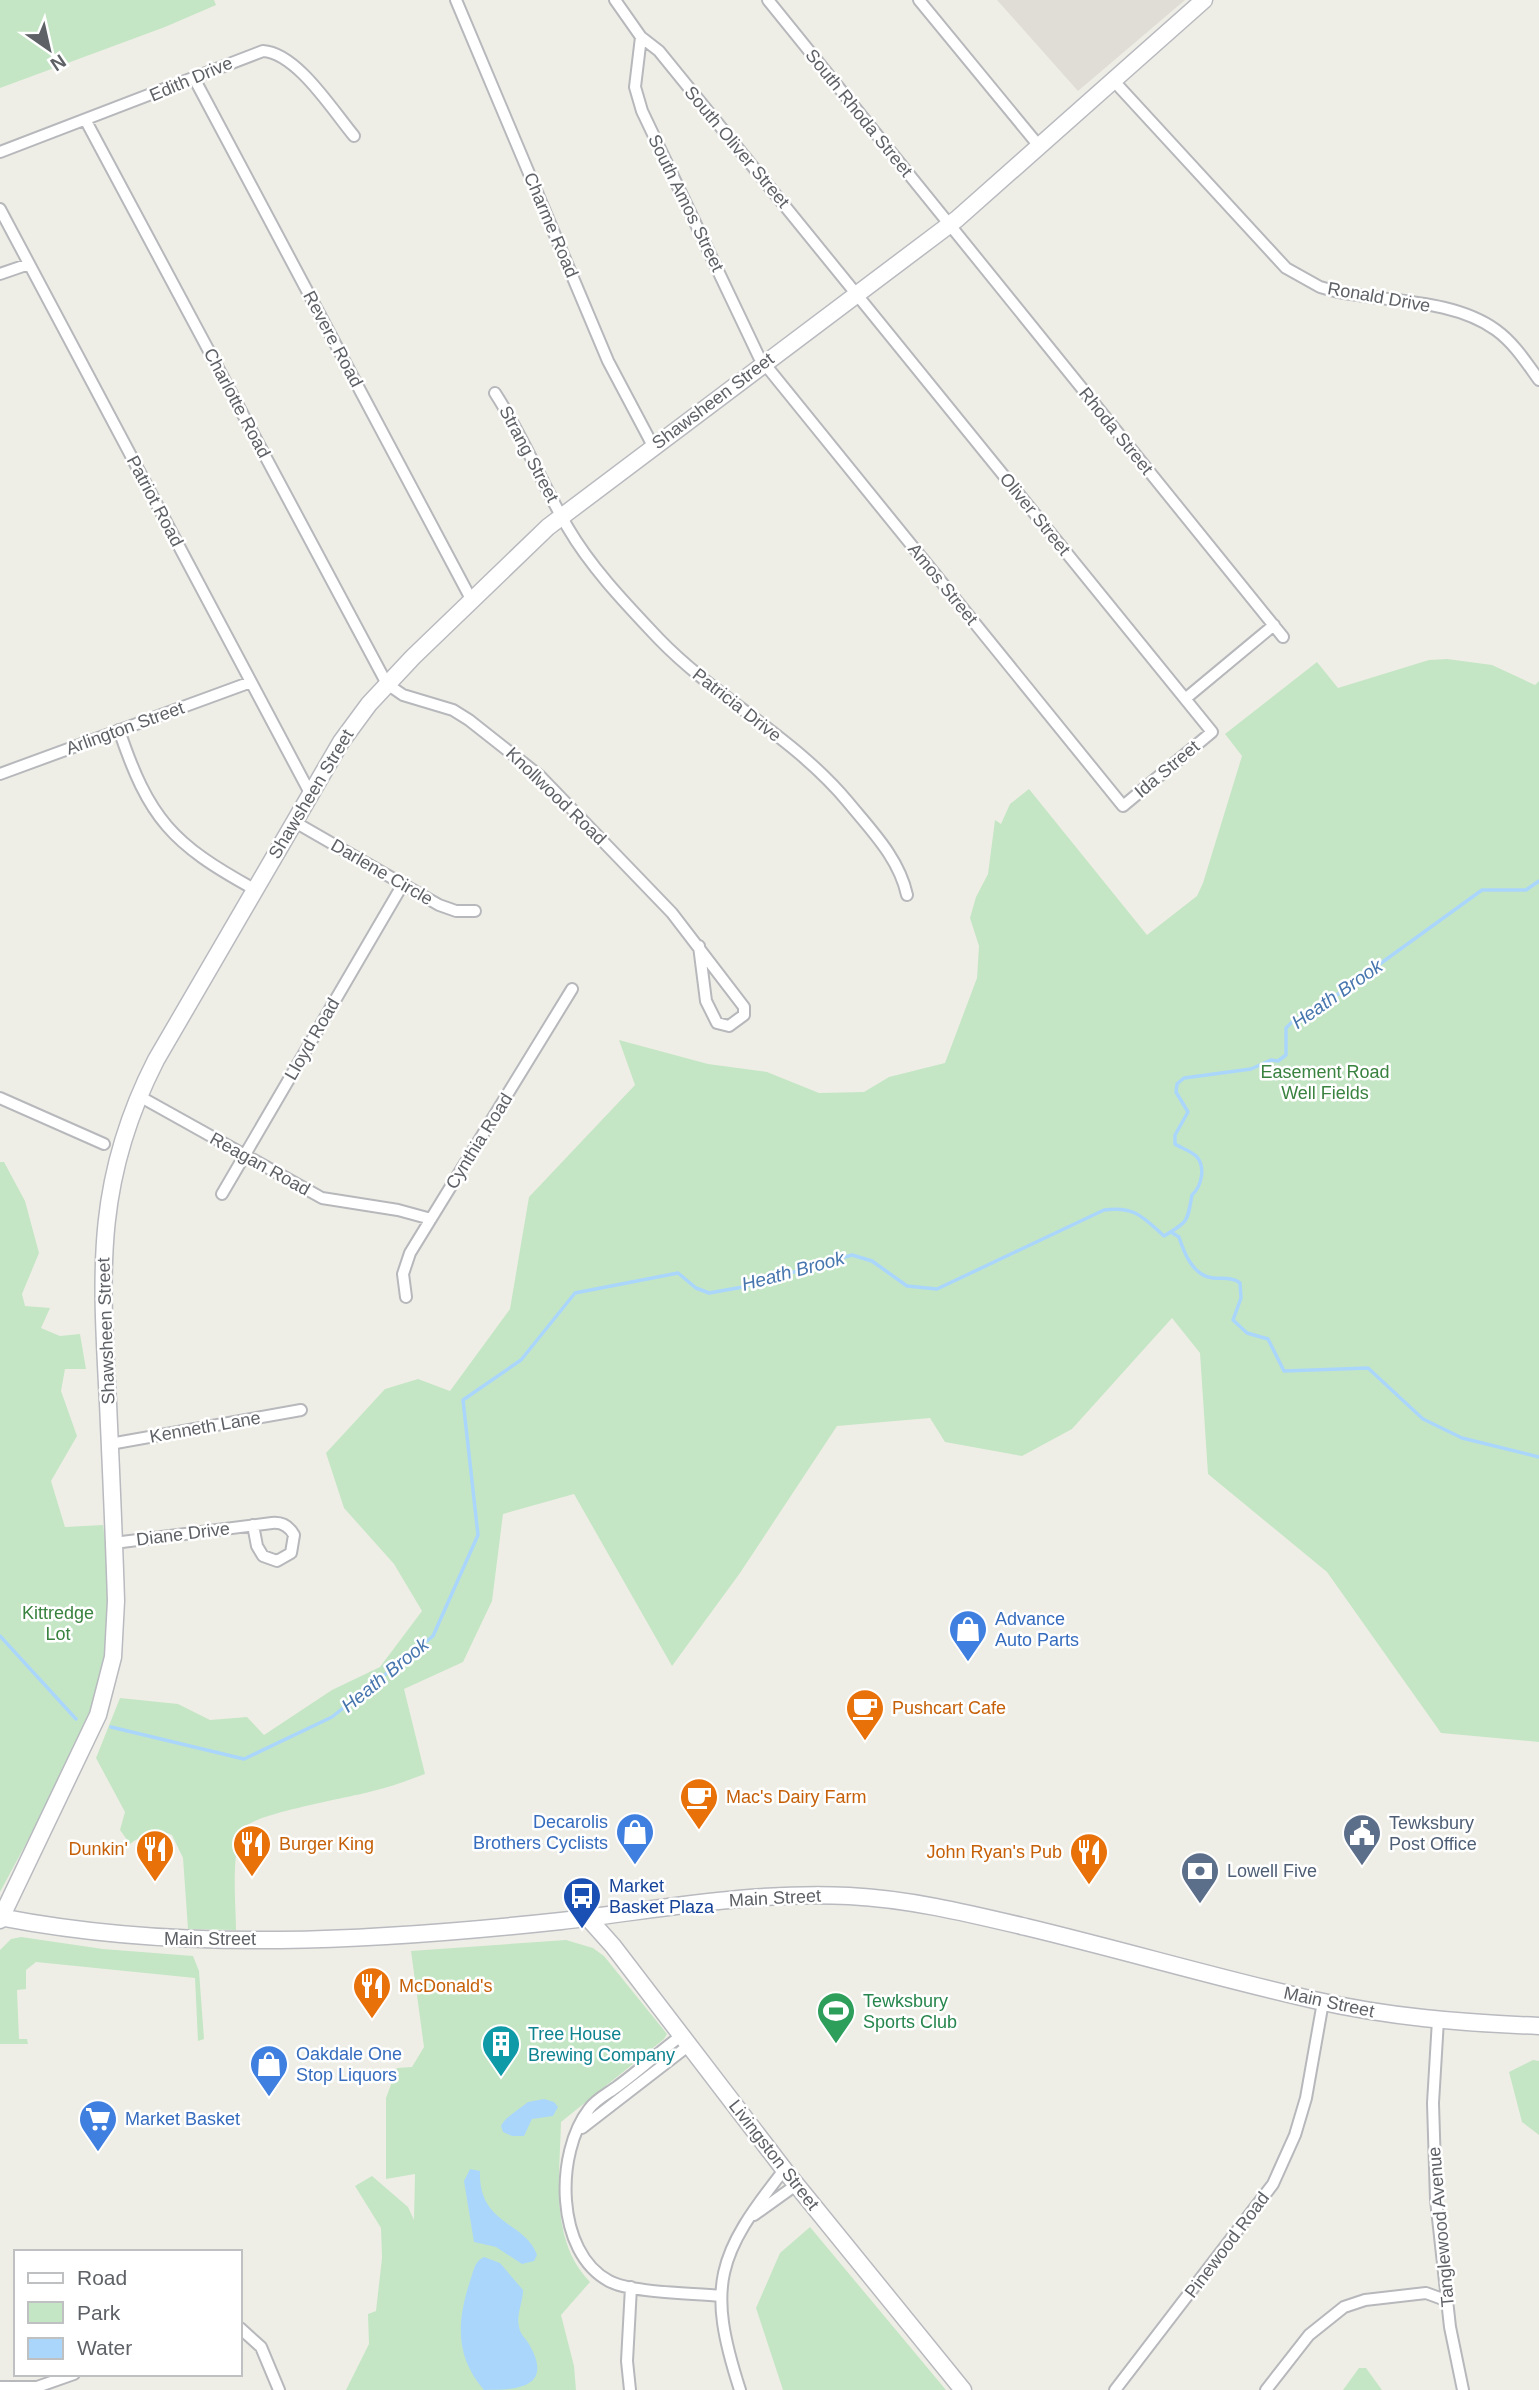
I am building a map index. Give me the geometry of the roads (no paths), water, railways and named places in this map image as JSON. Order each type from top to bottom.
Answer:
[{"type":"main road","name":"Shawsheen Street","points":[[0,1918],[76,1764],[106,1692],[113,1657],[116,1621],[114,1544],[102,1257],[112,1180],[139,1096],[167,1040],[293,821],[351,727],[387,684],[471,598],[561,516],[763,362],[858,296],[949,225],[1204,0]]},
{"type":"main road","name":"Main Street","points":[[0,1918],[124,1936],[206,1941],[467,1931],[771,1895],[880,1899],[999,1920],[1323,2002],[1438,2020],[1539,2026]]},
{"type":"main road","name":"Livingston Street","points":[[588,1918],[784,2170],[963,2390]]},
{"type":"street","name":"Charme Road","points":[[456,0],[608,361],[653,446]]},
{"type":"street","name":"South Oliver Street","points":[[615,0],[641,37],[659,51],[858,296]]},
{"type":"street","name":"South Rhoda Street","points":[[768,0],[949,225]]},
{"type":"street","points":[[919,0],[1039,146]]},
{"type":"street","name":"South Amos Street","points":[[641,37],[635,87],[642,111],[763,362]]},
{"type":"street","name":"Edith Drive","points":[[0,152],[195,80],[255,53],[272,52],[298,69],[354,136]]},
{"type":"street","name":"Ronald Drive","points":[[1112,79],[1286,268],[1320,287],[1338,292],[1454,311],[1485,323],[1510,343],[1539,380]]},
{"type":"street","name":"Revere Road","points":[[195,80],[471,598]]},
{"type":"street","name":"Charlotte Road","points":[[86,121],[387,684]]},
{"type":"street","name":"Patriot Road","points":[[0,209],[310,793]]},
{"type":"street","name":"Rhoda Street","points":[[949,225],[1283,637]]},
{"type":"street","points":[[0,274],[29,264]]},
{"type":"street","name":"Oliver Street","points":[[858,296],[1212,732]]},
{"type":"street","name":"Amos Street","points":[[763,362],[1123,806]]},
{"type":"street","name":"Strang Street","points":[[495,393],[561,516]]},
{"type":"street","name":"Patricia Drive","points":[[561,516],[588,557],[661,642],[710,685],[802,755],[837,789],[890,855],[906,895]]},
{"type":"street","points":[[1185,699],[1274,625]]},
{"type":"street","name":"Arlington Street","points":[[0,774],[251,682]]},
{"type":"street","name":"Knollwood Road","points":[[387,684],[403,695],[453,710],[513,752],[650,890],[699,946],[745,1009],[741,1019],[729,1026],[719,1025],[709,1010],[699,946]]},
{"type":"street","points":[[119,730],[142,791],[165,827],[192,852],[254,889]]},
{"type":"street","name":"Ida Street","points":[[1123,806],[1212,732]]},
{"type":"street","name":"Darlene Circle","points":[[293,821],[447,909],[475,911]]},
{"type":"street","name":"Lloyd Road","points":[[222,1194],[403,884]]},
{"type":"street","name":"Cynthia Road","points":[[406,1297],[403,1274],[405,1263],[572,989]]},
{"type":"street","name":"Reagan Road","points":[[139,1096],[322,1198],[398,1210],[431,1219]]},
{"type":"street","points":[[0,1098],[104,1144]]},
{"type":"street","name":"Kenneth Lane","points":[[110,1444],[301,1409]]},
{"type":"street","name":"Diane Drive","points":[[114,1544],[253,1525]]},
{"type":"street","name":"Pinewood Road","points":[[1115,2390],[1273,2184],[1295,2134],[1306,2098],[1323,2002]]},
{"type":"street","name":"Tanglewood Avenue","points":[[1438,2020],[1433,2103],[1434,2164],[1456,2365],[1463,2390]]},
{"type":"street","points":[[684,2041],[580,2129],[571,2143],[567,2159],[570,2231],[587,2264],[610,2281],[632,2287],[720,2296]]},
{"type":"street","points":[[740,2390],[725,2344],[720,2296],[729,2252],[784,2170]]},
{"type":"street","points":[[751,2216],[796,2185]]},
{"type":"street","points":[[630,2390],[627,2361],[632,2287]]},
{"type":"street","points":[[1266,2390],[1308,2335],[1344,2307],[1364,2300],[1426,2293],[1448,2301]]},
{"type":"street","points":[[242,2330],[261,2347],[279,2390]]},
{"type":"street","points":[[0,2387],[37,2387],[68,2376]]},
{"type":"water","points":[[544,2099],[554,2102],[558,2107],[553,2116],[532,2119],[524,2136],[512,2136],[503,2132],[501,2126],[509,2116],[528,2102]]},
{"type":"water","points":[[470,2169],[480,2171],[481,2189],[494,2212],[531,2244],[537,2255],[534,2261],[522,2264],[496,2247],[474,2242],[464,2181]]},
{"type":"water","points":[[484,2257],[500,2263],[523,2290],[519,2327],[536,2360],[537,2371],[534,2379],[518,2387],[484,2390],[467,2364],[463,2350],[461,2323],[466,2293],[474,2268]]},
{"type":"waterway","name":"Heath Brook","points":[[111,1727],[244,1759],[332,1717],[433,1636],[478,1535],[463,1400],[521,1360],[575,1293],[678,1273],[696,1288],[709,1293],[743,1287],[852,1255],[872,1261],[907,1286],[937,1289],[1104,1210],[1114,1209],[1137,1214],[1164,1236],[1186,1220],[1192,1195],[1202,1176],[1201,1165],[1196,1156],[1175,1144],[1175,1135],[1188,1112],[1176,1092],[1177,1084],[1184,1078],[1251,1069],[1271,1060],[1278,1061],[1286,1055],[1286,1028],[1293,1021],[1319,1008],[1482,890],[1526,890],[1539,881]]},
{"type":"waterway","points":[[1171,1232],[1179,1237],[1187,1256],[1200,1273],[1240,1283],[1241,1298],[1233,1320],[1247,1333],[1268,1339],[1284,1371],[1368,1368],[1423,1419],[1462,1438],[1539,1457]]},
{"type":"waterway","name":"Heath Brook","points":[[0,1636],[76,1719]]},
{"type":"place","name":"Advance Auto Parts","points":[[968,1663]]},
{"type":"place","name":"Pushcart Cafe","points":[[865,1742]]},
{"type":"place","name":"Mac's Dairy Farm","points":[[699,1831]]},
{"type":"place","name":"Decarolis Brothers Cyclists","points":[[635,1866]]},
{"type":"place","name":"Tewksbury Post Office","points":[[1362,1867]]},
{"type":"place","name":"Burger King","points":[[252,1878]]},
{"type":"place","name":"Dunkin'","points":[[155,1883]]},
{"type":"place","name":"John Ryan's Pub","points":[[1089,1886]]},
{"type":"place","name":"Lowell Five","points":[[1200,1905]]},
{"type":"place","name":"Market Basket Plaza","points":[[582,1930]]},
{"type":"place","name":"McDonald's","points":[[372,2020]]},
{"type":"place","name":"Tewksbury Sports Club","points":[[836,2045]]},
{"type":"place","name":"Tree House Brewing Company","points":[[501,2078]]},
{"type":"place","name":"Oakdale One Stop Liquors","points":[[269,2098]]},
{"type":"place","name":"Market Basket","points":[[98,2153]]},
{"type":"park label","name":"Easement Road Well Fields","points":[[1325,1082]]},
{"type":"park label","name":"Kittredge Lot","points":[[58,1623]]}]
